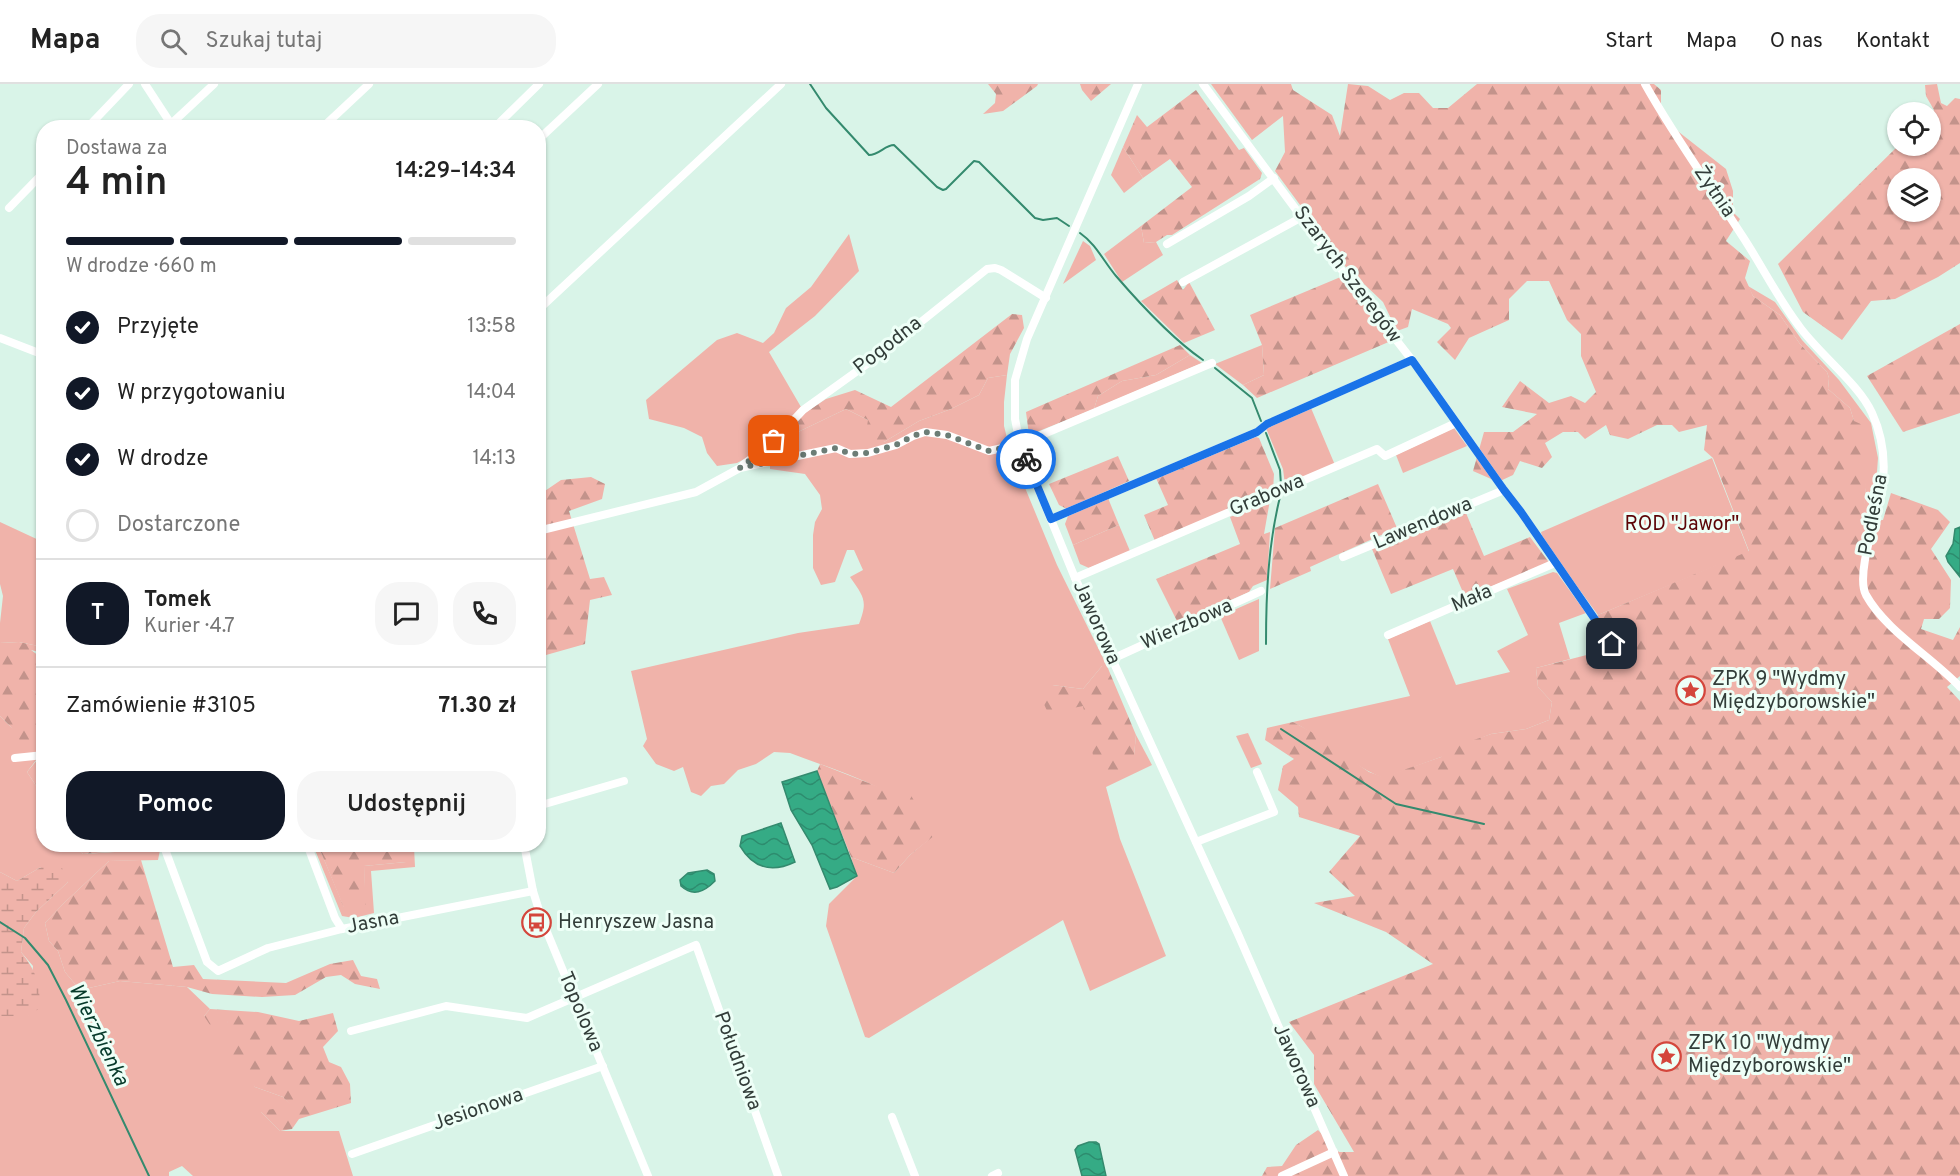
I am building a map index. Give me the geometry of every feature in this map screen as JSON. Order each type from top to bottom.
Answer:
[{"type":"street","points":[[95,120],[129,84]]},
{"type":"street","points":[[145,84],[168,120]]},
{"type":"street","points":[[178,120],[214,84]]},
{"type":"street","points":[[331,120],[369,84]]},
{"type":"street","points":[[502,120],[539,84]]},
{"type":"street","points":[[546,133],[598,84]]},
{"type":"street","points":[[546,303],[782,84]]},
{"type":"street","name":"Jaworowa","points":[[1138,84],[1027,339],[1015,380],[1015,420],[1020,444],[1075,578],[1196,842],[1344,1176]]},
{"type":"street","name":"Szarych Szeregów","points":[[1203,84],[1412,360],[1612,644]]},
{"type":"street","name":"Żytnia","points":[[1646,84],[1658,107],[1742,235],[1781,300]]},
{"type":"street","points":[[1167,244],[1250,196],[1274,178]]},
{"type":"street","points":[[9,208],[36,180]]},
{"type":"street","points":[[1183,282],[1302,217]]},
{"type":"street","name":"Pogodna","points":[[740,468],[774,441],[802,410],[881,354],[987,269],[995,267],[1046,298]]},
{"type":"street","name":"Podleśna","points":[[1781,300],[1816,347],[1861,396],[1871,411],[1878,429],[1883,448],[1882,487],[1863,576],[1864,592],[1886,622],[1945,671],[1960,687]]},
{"type":"street","points":[[0,338],[36,352]]},
{"type":"street","points":[[1051,519],[1257,432],[1267,424],[1412,360]]},
{"type":"street","points":[[546,529],[696,492],[740,468],[836,448],[850,454],[868,453],[896,445],[925,432],[947,435],[989,451],[1020,444],[1212,363]]},
{"type":"street","name":"Grabowa","points":[[1075,578],[1377,449],[1385,456],[1456,423]]},
{"type":"street","name":"Lawendowa","points":[[1343,557],[1504,490]]},
{"type":"street","name":"Mała","points":[[1388,635],[1555,563]]},
{"type":"street","name":"Wierzbowa","points":[[1112,659],[1262,591]]},
{"type":"street","points":[[15,758],[36,756]]},
{"type":"street","points":[[1196,842],[1274,812],[1257,772]]},
{"type":"street","points":[[546,804],[624,781]]},
{"type":"street","name":"Jasna","points":[[166,852],[207,962],[218,971],[268,948],[342,929],[533,891]]},
{"type":"street","points":[[310,852],[335,918],[342,929]]},
{"type":"street","name":"Topolowa","points":[[526,852],[533,891],[542,920],[648,1176]]},
{"type":"street","name":"Południowa","points":[[575,998],[636,969],[696,945],[778,1176]]},
{"type":"street","points":[[351,1030],[446,1006],[527,1018],[575,998]]},
{"type":"street","name":"Jesionowa","points":[[352,1154],[603,1066]]},
{"type":"street","points":[[892,1117],[915,1176]]},
{"type":"street","points":[[1282,1176],[1334,1152]]},
{"type":"green space","points":[[988,84],[1038,84],[1003,111],[983,114],[995,103],[996,94]]},
{"type":"green space","points":[[1080,84],[1111,84],[1091,101]]},
{"type":"green space","points":[[1211,84],[1291,84],[1293,90],[1332,115],[1340,136],[1348,84],[1368,86],[1390,100],[1404,93],[1419,93],[1433,108],[1448,108],[1477,84],[1654,84],[1661,90],[1661,118],[1726,169],[1733,191],[1733,212],[1740,219],[1726,241],[1750,261],[1745,278],[1753,296],[1780,315],[1800,344],[1827,372],[1828,389],[1850,408],[1854,421],[1865,426],[1866,488],[1863,521],[1883,520],[1891,493],[1938,510],[1950,522],[1931,549],[1951,580],[1950,608],[1939,619],[1924,619],[1921,629],[1953,640],[1960,627],[1960,676],[1947,687],[1960,701],[1960,1176],[1262,1176],[1267,1167],[1282,1166],[1296,1145],[1318,1130],[1339,1152],[1354,1152],[1314,1084],[1314,1055],[1289,1022],[1433,964],[1386,932],[1314,903],[1355,896],[1329,872],[1360,836],[1299,817],[1298,807],[1278,790],[1283,766],[1294,759],[1265,740],[1267,728],[1293,722],[1310,731],[1369,772],[1383,777],[1441,757],[1454,737],[1464,735],[1468,742],[1491,734],[1526,729],[1549,720],[1552,702],[1538,687],[1536,668],[1610,649],[1598,615],[1749,551],[1713,458],[1704,450],[1707,425],[1679,432],[1672,425],[1657,425],[1628,439],[1610,435],[1606,425],[1585,439],[1578,432],[1563,432],[1545,443],[1552,457],[1542,468],[1520,461],[1513,475],[1498,482],[1473,471],[1484,432],[1513,432],[1537,414],[1502,407],[1520,381],[1549,403],[1571,396],[1585,403],[1596,392],[1581,356],[1581,334],[1567,320],[1549,281],[1527,281],[1509,299],[1509,320],[1469,338],[1455,360],[1437,342],[1451,328],[1448,324],[1412,309],[1408,327],[1397,331],[1383,302],[1345,266],[1275,171],[1285,152],[1283,116],[1252,140]]},
{"type":"green space","points":[[1937,84],[1941,102],[1929,102],[1926,96],[1925,85]]},
{"type":"green space","points":[[1196,90],[1239,150],[1244,148],[1262,173],[1260,179],[1172,235],[1167,235],[1156,242],[1144,243],[1141,226],[1192,187],[1170,159],[1143,178],[1123,147],[1137,115],[1147,127]]},
{"type":"green space","points":[[1955,98],[1960,99],[1960,263],[1895,299],[1871,301],[1842,340],[1803,312],[1778,264],[1888,156],[1941,156],[1941,103],[1947,106]]},
{"type":"green space","points":[[1123,147],[1143,178],[1124,193],[1111,175]]},
{"type":"green space","points":[[1141,226],[1144,243],[1156,242],[1163,255],[1122,282],[1104,254]]},
{"type":"green space","points":[[849,234],[859,271],[815,316],[769,352],[801,407],[792,421],[798,432],[846,409],[868,420],[884,442],[919,421],[979,395],[988,378],[1007,375],[1004,426],[1011,454],[1057,565],[1107,666],[1102,666],[1083,689],[1052,685],[1083,706],[1134,755],[1136,735],[1152,765],[1106,787],[1120,839],[1166,956],[1090,991],[1063,920],[869,1038],[865,1037],[826,926],[829,904],[857,876],[851,857],[894,873],[910,855],[934,835],[906,805],[888,793],[850,775],[790,753],[774,752],[756,764],[738,770],[724,784],[711,786],[701,796],[691,792],[683,767],[674,771],[656,764],[643,746],[647,739],[631,671],[798,633],[859,624],[864,604],[859,590],[850,577],[863,570],[854,550],[847,550],[835,582],[821,585],[813,568],[813,535],[815,522],[822,509],[820,495],[805,474],[770,469],[770,464],[785,455],[768,446],[737,463],[717,466],[707,453],[702,437],[684,428],[649,419],[646,400],[717,340],[737,333],[763,343],[774,333],[786,308],[811,287]]},
{"type":"green space","points":[[1083,241],[1090,246],[1096,260],[1063,284]]},
{"type":"green space","points":[[1343,276],[1363,300],[1391,341],[1257,398],[1243,385],[1264,375],[1262,345],[1250,315]]},
{"type":"green space","points":[[1177,280],[1183,290],[1189,282],[1215,330],[1184,343],[1141,301]]},
{"type":"green space","points":[[1748,286],[1775,302],[1802,340],[1839,380],[1871,423],[1878,458],[1876,486],[1868,521],[1862,521],[1866,488],[1850,408],[1828,389],[1827,372],[1800,344],[1780,315],[1753,296]]},
{"type":"green space","points":[[1012,314],[1022,315],[1024,328],[1010,354],[1007,375],[988,378],[979,395],[919,421],[884,442],[865,438],[868,420],[846,409],[798,432],[792,421],[826,399],[855,390],[891,407]]},
{"type":"green space","points":[[1960,324],[1960,413],[1903,432],[1867,376]]},
{"type":"green space","points":[[1180,345],[1190,355],[1156,375],[1122,381],[1098,396],[1094,409],[1029,435],[1026,412]]},
{"type":"green space","points":[[1262,345],[1264,375],[1243,385],[1215,364]]},
{"type":"green space","points":[[1190,355],[1202,363],[1094,409],[1098,396],[1122,381],[1156,375]]},
{"type":"green space","points":[[1311,408],[1335,465],[1285,485],[1283,469],[1266,428]]},
{"type":"green space","points":[[1454,428],[1467,446],[1403,473],[1396,455]]},
{"type":"green space","points":[[1256,437],[1259,438],[1274,474],[1273,491],[1155,541],[1144,515],[1168,505],[1156,478]]},
{"type":"green space","points":[[1118,456],[1129,481],[1067,509],[1059,505],[1049,484]]},
{"type":"green space","name":"ROD \"Jawor\"","points":[[1712,458],[1749,552],[1598,615],[1543,540],[1541,532]]},
{"type":"green space","points":[[591,477],[605,484],[602,499],[569,511],[590,579],[604,577],[612,595],[590,600],[585,644],[546,655],[546,490],[561,480]]},
{"type":"green space","points":[[1378,484],[1397,528],[1310,567],[1311,571],[1270,589],[1275,528]]},
{"type":"green space","points":[[1108,498],[1119,525],[1073,545],[1065,524],[1068,516]]},
{"type":"green space","points":[[1270,500],[1264,534],[1270,532],[1267,580],[1253,586],[1249,592],[1178,623],[1156,579],[1240,544],[1230,517]]},
{"type":"green space","points":[[1466,513],[1484,556],[1530,537],[1548,561],[1547,564],[1465,597],[1453,569],[1391,594],[1372,549]]},
{"type":"green space","points":[[0,522],[36,539],[36,646],[19,642],[0,643],[3,596],[0,584]]},
{"type":"green space","points":[[1119,525],[1130,551],[1089,568],[1080,564],[1073,545]]},
{"type":"green space","points":[[1553,572],[1557,573],[1586,613],[1559,623],[1570,659],[1536,668],[1538,687],[1552,702],[1549,720],[1526,729],[1491,734],[1441,757],[1383,778],[1359,766],[1293,722],[1410,696],[1388,639],[1430,621],[1456,685],[1510,672],[1497,651],[1528,635],[1507,589]]},
{"type":"green space","points":[[1259,599],[1259,651],[1239,660],[1220,616]]},
{"type":"green space","points":[[19,642],[36,646],[36,651],[31,650],[36,654],[36,750],[25,748],[11,727],[0,716],[0,643]]},
{"type":"green space","points":[[1102,666],[1107,666],[1136,735],[1134,755],[1124,774],[1097,775],[1083,706],[1048,713],[1039,693],[1052,685],[1083,689]]},
{"type":"green space","points":[[0,716],[36,746],[36,760],[27,772],[36,786],[36,852],[81,852],[83,854],[160,852],[158,860],[109,861],[45,923],[49,941],[58,951],[65,972],[80,990],[120,981],[187,987],[210,1009],[204,1016],[227,1021],[255,1087],[283,1097],[292,1106],[287,1118],[261,1112],[280,1131],[339,1131],[353,1176],[193,1176],[182,1166],[169,1172],[169,1176],[0,1176],[0,1016],[28,1016],[33,966],[21,952],[24,928],[36,912],[68,882],[41,867],[17,881],[0,872]]},
{"type":"green space","points":[[1248,733],[1262,764],[1251,768],[1236,736]]},
{"type":"green space","points":[[36,761],[36,786],[27,772]]},
{"type":"green space","points":[[820,764],[889,791],[907,789],[935,835],[910,855],[894,873],[851,857],[817,771]]},
{"type":"green space","points":[[81,852],[108,852],[83,854]]},
{"type":"green space","points":[[316,852],[321,852],[344,907],[365,908],[364,866],[406,862],[406,852],[414,852],[415,867],[371,871],[374,913],[354,918],[342,916]]},
{"type":"green space","points":[[321,852],[406,852],[406,862],[364,866],[366,908],[344,908]]},
{"type":"green space","points":[[141,860],[173,967],[194,965],[203,979],[286,983],[330,964],[353,960],[361,976],[377,979],[380,989],[355,984],[341,975],[326,977],[295,995],[262,997],[212,994],[187,987],[120,981],[80,990],[65,972],[58,951],[49,941],[45,923],[109,861]]},
{"type":"green space","points":[[41,867],[62,868],[68,882],[36,912],[24,928],[21,952],[36,978],[40,1008],[28,1016],[0,1016],[0,872],[17,881]]},
{"type":"green space","points":[[210,1009],[258,1012],[299,1021],[333,1013],[338,1031],[323,1047],[329,1062],[341,1067],[350,1084],[351,1103],[299,1119],[292,1129],[280,1131],[260,1111],[273,1109],[286,1117],[291,1106],[283,1097],[255,1087],[229,1050],[227,1021],[210,1025],[204,1016]]},
{"type":"water","points":[[1960,527],[1960,577],[1946,556],[1953,544],[1955,529]]},
{"type":"water","points":[[817,771],[857,876],[830,889],[812,845],[791,810],[782,782]]},
{"type":"water","points":[[781,823],[795,862],[771,868],[757,864],[740,846],[742,836]]},
{"type":"water","points":[[707,870],[714,874],[715,881],[707,888],[694,892],[681,886],[680,880],[688,873]]},
{"type":"water","points":[[1089,1142],[1099,1144],[1106,1176],[1082,1176],[1075,1150],[1078,1146]]},
{"type":"waterway","points":[[810,84],[826,108],[869,155],[894,145],[937,187],[943,190],[974,161],[979,162],[1035,218],[1043,220],[1057,218],[1069,226]]},
{"type":"waterway","points":[[1080,233],[1091,242],[1116,276],[1146,310],[1179,342],[1203,360]]},
{"type":"waterway","points":[[1215,368],[1252,398],[1261,421]]},
{"type":"waterway","points":[[1266,433],[1280,470],[1281,485]]},
{"type":"waterway","points":[[1266,644],[1268,570],[1280,497]]},
{"type":"waterway","points":[[1281,729],[1396,804],[1484,824]]},
{"type":"waterway","name":"Wierzbienka","points":[[0,922],[25,938],[48,965],[149,1176]]},
{"type":"way so far","points":[[774,441],[740,468],[836,448],[850,454],[868,453],[896,445],[925,432],[947,435],[989,451],[1020,444],[1026,459]]},
{"type":"place","name":"ZPK 9 \"Wydmy Międzyborowskie\"","points":[[1691,691]]},
{"type":"place","name":"Henryszew Jasna","points":[[537,923]]},
{"type":"place","name":"ZPK 10 \"Wydmy Międzyborowskie\"","points":[[1667,1056]]},
{"type":"route","points":[[1026,459],[1051,519],[1257,432],[1267,424],[1412,360],[1612,644]]}]
